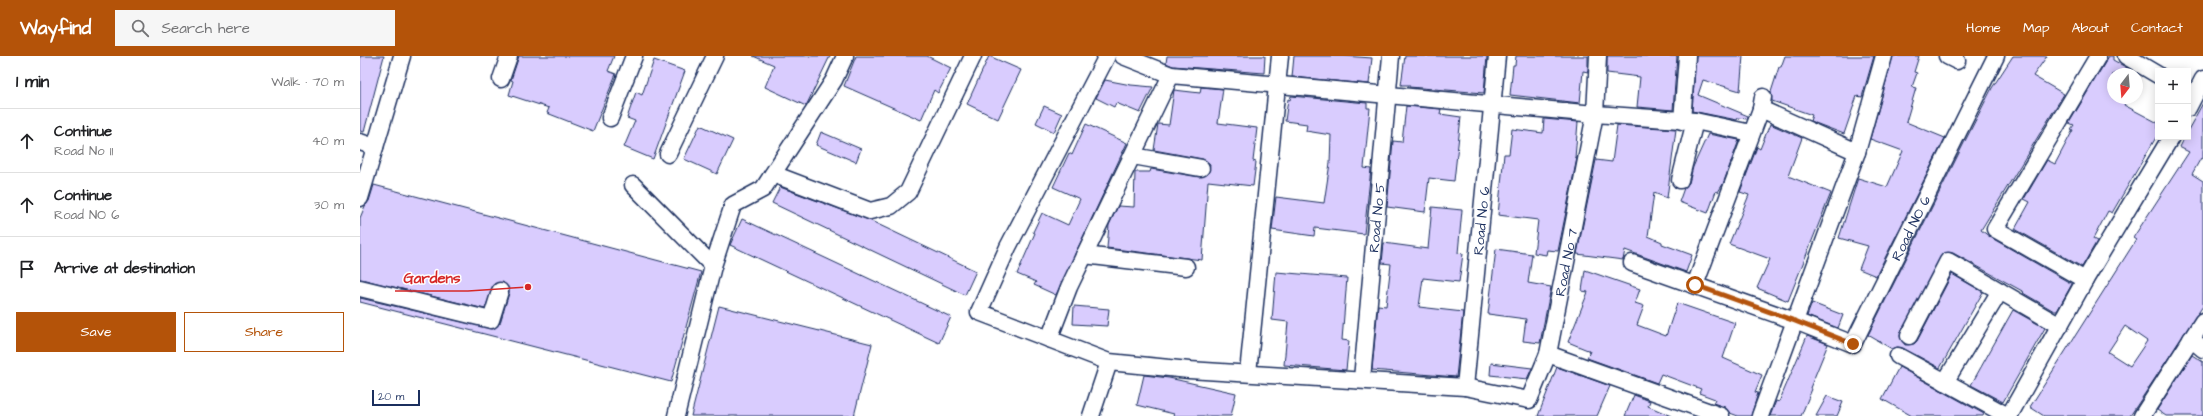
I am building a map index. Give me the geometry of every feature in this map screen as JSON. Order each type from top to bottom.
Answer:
[{"type":"street","points":[[360,198],[367,144],[402,56]]},
{"type":"street","points":[[501,79],[509,56]]},
{"type":"street","points":[[610,118],[634,56]]},
{"type":"street","points":[[668,154],[715,56]]},
{"type":"street","points":[[676,416],[714,266],[733,205],[763,189],[834,80],[845,56]]},
{"type":"street","points":[[773,174],[870,211],[891,206],[908,192],[973,56]]},
{"type":"street","points":[[1107,56],[1008,247],[979,312],[1109,362],[1248,373],[1362,379],[1465,387]]},
{"type":"street","points":[[1123,56],[1171,75],[1493,105],[1688,121],[1751,133]]},
{"type":"street","points":[[1248,373],[1280,56]]},
{"type":"street","name":"Road No 5","points":[[1362,379],[1391,56]]},
{"type":"street","name":"Road No 6","points":[[1465,387],[1497,56]]},
{"type":"street","name":"Road No 7","points":[[1465,387],[1529,400],[1548,354],[1595,114],[1598,56]]},
{"type":"street","points":[[1680,180],[1688,121],[1687,56]]},
{"type":"street","points":[[1760,416],[1857,152],[1884,56]]},
{"type":"street","name":"Road NO 6","points":[[1795,321],[1853,344],[1996,56]]},
{"type":"street","points":[[2085,280],[1995,229],[2098,56]]},
{"type":"street","points":[[2126,56],[2155,73]]},
{"type":"street","points":[[1049,339],[1068,287],[1133,156],[1171,75]]},
{"type":"street","points":[[2194,99],[2203,79]]},
{"type":"street","points":[[1695,285],[1762,103],[1857,152]]},
{"type":"street","points":[[1898,356],[2008,416],[2085,280],[2169,140]]},
{"type":"street","points":[[1133,156],[1201,168]]},
{"type":"street","points":[[633,185],[714,266]]},
{"type":"street","points":[[1084,256],[1186,267]]},
{"type":"street","points":[[1909,336],[1948,261],[2060,326]]},
{"type":"street","points":[[1632,263],[1795,321]]},
{"type":"street","points":[[360,288],[492,320],[500,291]]},
{"type":"street","points":[[1945,382],[2000,291]]},
{"type":"street","points":[[2142,416],[2197,344],[2203,321]]},
{"type":"street","points":[[1548,354],[1721,416]]},
{"type":"street","points":[[1092,416],[1109,362]]},
{"type":"building","points":[[360,56],[384,56],[364,132],[360,131]]},
{"type":"building","points":[[519,56],[614,56],[608,71],[616,74],[593,131],[547,113],[549,108],[509,95],[513,81],[511,80]]},
{"type":"building","points":[[753,56],[830,56],[806,106],[765,87],[774,65]]},
{"type":"building","points":[[856,56],[927,56],[951,68],[938,93],[934,90],[921,120],[844,86]]},
{"type":"building","points":[[989,56],[1021,70],[998,119],[967,104]]},
{"type":"building","points":[[1167,56],[1265,56],[1264,73],[1173,66],[1166,63]]},
{"type":"building","points":[[1294,56],[1344,56],[1372,58],[1369,84],[1292,77]]},
{"type":"building","points":[[1405,56],[1487,56],[1484,93],[1409,87],[1409,85],[1401,85]]},
{"type":"building","points":[[1516,56],[1588,56],[1588,72],[1583,71],[1580,103],[1510,95],[1513,65],[1515,65]]},
{"type":"building","points":[[1607,56],[1677,56],[1673,110],[1637,107],[1640,77],[1607,73]]},
{"type":"building","points":[[1696,56],[1743,56],[1740,91],[1703,80],[1698,95],[1748,116],[1747,119],[1738,118],[1737,120],[1692,111]]},
{"type":"building","points":[[1785,56],[1874,56],[1862,97],[1857,96],[1844,134],[1810,121],[1812,115],[1772,101],[1771,92],[1779,67],[1781,67]]},
{"type":"building","points":[[1893,56],[1919,56],[1914,72],[1917,73],[1912,87],[1916,88],[1906,122],[1945,138],[1876,276],[1859,269],[1868,246],[1839,238],[1858,178],[1887,187],[1903,151],[1870,139]]},
{"type":"building","points":[[2013,56],[2047,56],[2033,76],[2064,94],[1981,230],[1990,237],[2072,284],[2057,311],[2054,311],[2023,293],[2024,292],[1953,253],[1943,253],[1900,336],[1905,345],[1914,344],[1917,341],[1952,274],[1983,292],[1940,368],[1903,348],[1897,347],[1892,349],[1868,335],[1992,88]]},
{"type":"building","points":[[2109,56],[2113,56],[2113,60],[2127,68],[2107,68],[2107,104],[2125,104],[2155,121],[2155,139],[2112,213],[2108,211],[2093,239],[2097,241],[2082,267],[2015,229],[2030,202],[2024,199],[2047,160],[2055,164],[2073,130],[2071,129],[2074,125],[2069,123]]},
{"type":"building","points":[[654,60],[685,71],[653,159],[624,147],[635,121],[627,118],[636,92],[642,95]]},
{"type":"building","points":[[1105,80],[1153,87],[1140,113],[1116,103],[1114,107],[1096,98]]},
{"type":"building","points":[[1201,87],[1223,89],[1218,123],[1257,128],[1253,161],[1256,162],[1253,186],[1208,181],[1202,260],[1107,248],[1109,225],[1118,206],[1134,207],[1135,172],[1150,172],[1151,169],[1199,177],[1208,174],[1210,164],[1203,159],[1154,150],[1158,124],[1169,125],[1174,90],[1200,93]]},
{"type":"building","points":[[1291,96],[1367,103],[1367,108],[1370,108],[1364,168],[1371,169],[1364,234],[1315,228],[1314,236],[1272,230],[1276,197],[1324,203],[1330,163],[1331,135],[1306,131],[1307,124],[1285,121],[1288,99],[1290,100]]},
{"type":"building","points":[[2203,103],[2203,159],[2201,158],[2192,174],[2203,181],[2203,306],[2130,416],[2044,416],[2030,407],[2136,240],[2133,238],[2189,152],[2179,147],[2182,140],[2191,140],[2191,125]],"holes":[[[2125,326],[2147,341],[2130,366],[2108,352]]]},
{"type":"building","points":[[1044,106],[1062,114],[1054,132],[1036,123]]},
{"type":"building","points":[[1406,106],[1441,109],[1440,114],[1461,117],[1454,181],[1429,178],[1425,212],[1387,207],[1393,141],[1402,142]]},
{"type":"building","points":[[1544,119],[1578,122],[1575,158],[1577,158],[1558,251],[1547,250],[1546,255],[1534,253],[1538,220],[1498,215],[1504,154],[1509,154],[1512,129],[1543,133]]},
{"type":"building","points":[[1086,124],[1127,143],[1056,295],[1034,285],[1036,282],[1017,274],[1042,213],[1068,225],[1080,199],[1053,187],[1069,153],[1072,155]]},
{"type":"building","points":[[1770,124],[1802,138],[1788,176],[1831,193],[1788,301],[1757,288],[1770,259],[1729,244],[1749,195],[1740,192],[1757,147],[1760,149]]},
{"type":"building","points":[[700,125],[733,140],[717,174],[684,159]]},
{"type":"building","points":[[1617,125],[1676,129],[1667,198],[1654,193],[1648,236],[1662,242],[1662,244],[1692,255],[1686,272],[1625,250],[1623,260],[1577,254],[1596,160],[1612,162]]},
{"type":"building","points":[[821,132],[861,149],[856,162],[816,145]]},
{"type":"building","points":[[1708,134],[1739,140],[1723,184],[1718,192],[1716,191],[1708,213],[1679,202],[1684,188],[1689,183],[1693,167]]},
{"type":"building","points":[[374,185],[701,272],[671,382],[360,302],[360,298],[493,329],[500,323],[509,293],[509,289],[503,282],[494,284],[485,309],[360,279],[360,218],[369,201]]},
{"type":"building","points":[[780,187],[869,220],[976,271],[965,295],[772,203]]},
{"type":"building","points":[[1432,207],[1462,210],[1458,253],[1463,254],[1459,282],[1423,278],[1419,307],[1463,312],[1456,377],[1372,370],[1378,305],[1386,306],[1391,264],[1382,263],[1384,243],[1428,249]]},
{"type":"building","points":[[742,219],[951,317],[939,343],[730,245]]},
{"type":"building","points":[[1496,249],[1532,254],[1528,283],[1551,287],[1540,343],[1523,341],[1526,319],[1488,314]]},
{"type":"building","points":[[1585,270],[1640,289],[1635,303],[1644,306],[1637,325],[1666,336],[1677,303],[1735,323],[1723,358],[1762,375],[1755,392],[1758,393],[1751,416],[1738,416],[1730,413],[1725,407],[1713,403],[1715,399],[1699,393],[1701,389],[1661,374],[1657,383],[1587,358],[1590,351],[1568,342],[1588,292],[1582,291]]},
{"type":"building","points":[[1276,272],[1347,278],[1342,340],[1349,341],[1346,370],[1284,365],[1288,322],[1272,320]]},
{"type":"building","points":[[1812,303],[1843,315],[1838,328],[1807,316]]},
{"type":"building","points":[[719,306],[872,344],[854,416],[691,416]]},
{"type":"building","points":[[1074,306],[1109,309],[1107,326],[1073,324]]},
{"type":"building","points":[[2013,310],[2045,328],[2003,402],[1971,385]]},
{"type":"building","points":[[1807,336],[1828,344],[1810,388],[1812,389],[1801,416],[1770,416],[1776,401],[1779,402]]},
{"type":"building","points":[[2192,355],[2203,362],[2203,416],[2166,416],[2157,410]]},
{"type":"building","points":[[1491,363],[1532,368],[1527,379],[1490,375]]},
{"type":"building","points":[[1557,367],[1610,386],[1597,416],[1538,416]]},
{"type":"building","points":[[1899,367],[1984,414],[1983,416],[1912,416],[1882,399]]},
{"type":"building","points":[[1144,375],[1169,378],[1236,393],[1231,416],[1173,416],[1174,414],[1137,405]]},
{"type":"building","points":[[1634,395],[1650,401],[1648,406],[1671,416],[1625,416]]},
{"type":"building","points":[[1827,396],[1843,402],[1837,416],[1816,416]]},
{"type":"place","name":"Gardens","points":[[528,287]]},
{"type":"route","points":[[1695,285],[1795,321],[1853,344]]}]
